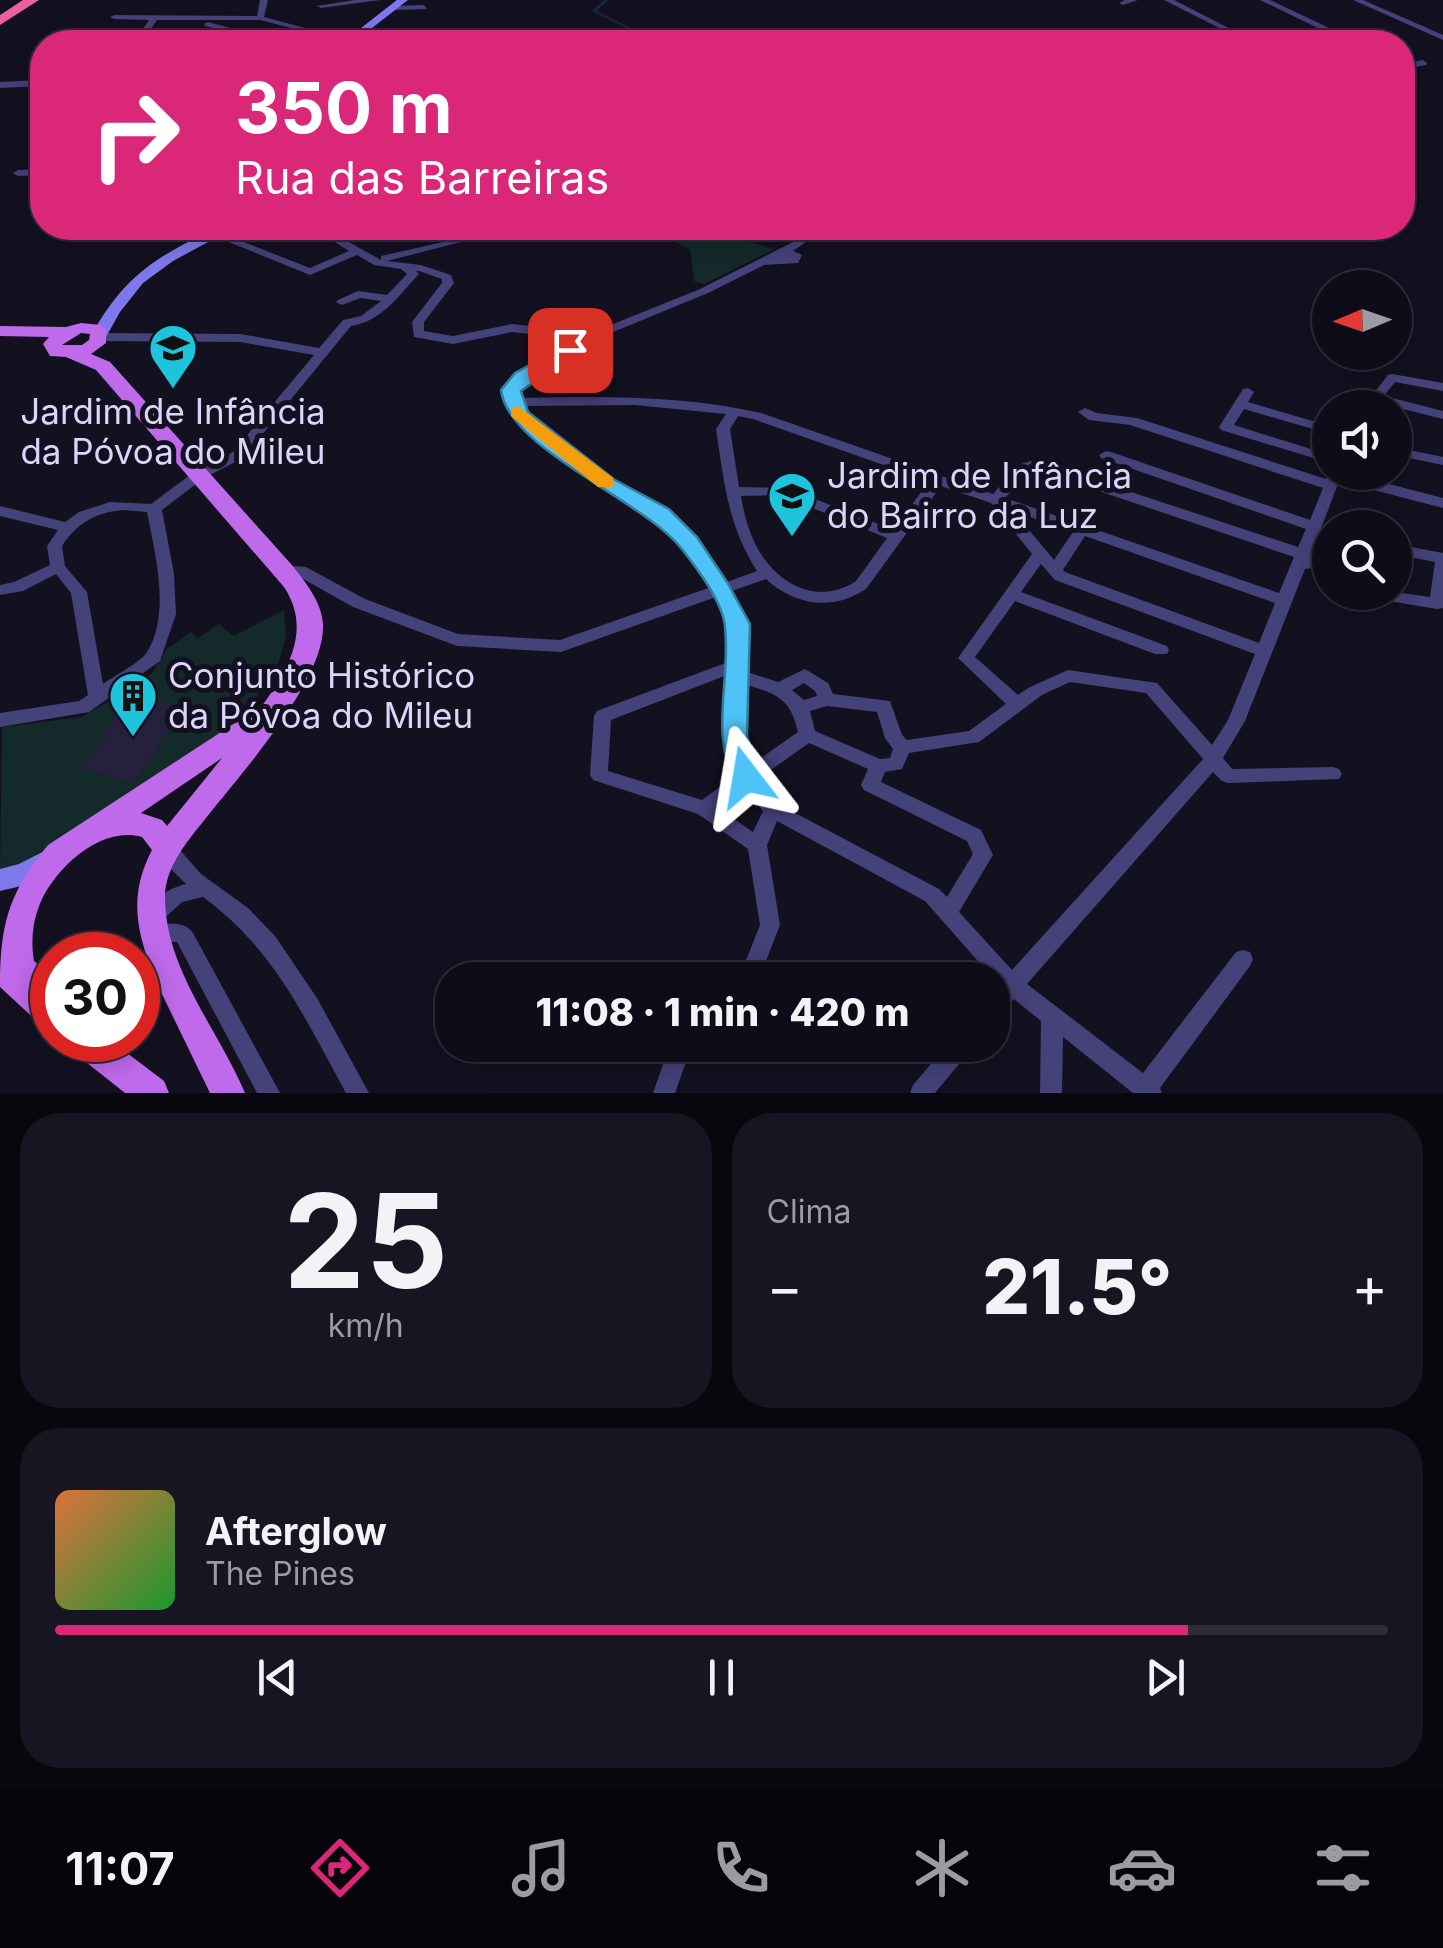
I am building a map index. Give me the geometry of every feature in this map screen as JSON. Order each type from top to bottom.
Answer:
[{"type":"highway","points":[[0,18],[22,0]]},
{"type":"highway","points":[[0,18],[32,0]]},
{"type":"main road","points":[[1,331],[82,336]]},
{"type":"main road","points":[[82,336],[57,352],[72,353],[103,366]]},
{"type":"main road","points":[[72,353],[82,336]]},
{"type":"main road","points":[[82,336],[103,366],[283,569],[307,607],[311,636],[301,669],[166,848],[150,890],[156,932]]},
{"type":"main road","points":[[21,974],[14,941],[17,913],[58,854],[105,827],[269,713]]},
{"type":"main road","points":[[21,974],[36,901],[69,859],[105,827],[152,828],[166,848]]},
{"type":"main road","points":[[160,945],[228,1093]]},
{"type":"main road","points":[[112,1062],[152,1093]]},
{"type":"main road","points":[[134,1062],[169,1093]]},
{"type":"street","points":[[208,21],[212,0]]},
{"type":"street","points":[[260,18],[264,0]]},
{"type":"street","points":[[283,30],[319,3],[376,0]]},
{"type":"street","points":[[1123,3],[1134,0]]},
{"type":"street","points":[[1168,0],[1228,30]]},
{"type":"street","points":[[1264,0],[1328,30]]},
{"type":"street","points":[[1356,0],[1443,38]]},
{"type":"street","points":[[365,30],[398,4],[424,8]]},
{"type":"street","points":[[114,17],[208,21],[260,18],[307,30]]},
{"type":"street","points":[[146,30],[155,17]]},
{"type":"street","points":[[208,21],[229,30]]},
{"type":"street","points":[[1415,65],[1423,64]]},
{"type":"street","points":[[0,85],[30,84]]},
{"type":"street","points":[[18,173],[30,172]]},
{"type":"street","points":[[82,336],[107,314],[125,288],[158,262],[203,240]]},
{"type":"street","points":[[241,240],[310,272],[357,251]]},
{"type":"street","points":[[338,240],[372,260],[447,277],[448,284],[418,322],[418,334],[452,340],[512,328],[580,335],[586,341]]},
{"type":"street","points":[[372,260],[401,257],[457,240]]},
{"type":"street","points":[[801,242],[586,341],[522,378],[511,390],[520,416],[608,484],[662,514],[688,542],[719,588],[738,624],[733,736],[746,777],[773,810],[932,895],[1012,984],[1149,1091],[1243,958]]},
{"type":"street","points":[[97,698],[79,592],[58,567],[54,546],[64,527],[110,504],[154,509],[199,476],[238,455],[346,323],[356,324],[413,274],[405,267]]},
{"type":"street","points":[[342,302],[358,294],[388,299]]},
{"type":"street","points":[[82,336],[240,338],[319,352]]},
{"type":"street","points":[[1382,390],[1392,378],[1443,387]]},
{"type":"street","points":[[1312,423],[1244,398],[1226,427],[1312,465]]},
{"type":"street","points":[[512,402],[656,399],[734,410],[1285,601]]},
{"type":"street","points":[[734,410],[723,429],[740,528],[765,574],[820,600],[844,597],[861,584],[938,478]]},
{"type":"street","points":[[1412,410],[1443,415]]},
{"type":"street","points":[[1085,412],[1094,417],[1132,420],[1312,468]]},
{"type":"street","points":[[1412,455],[1443,462]]},
{"type":"street","points":[[1112,457],[1312,526]]},
{"type":"street","points":[[996,500],[1022,468],[1043,465],[1312,562]]},
{"type":"street","points":[[734,492],[782,490],[896,536]]},
{"type":"street","points":[[1396,490],[1443,502]]},
{"type":"street","points":[[996,500],[1056,571],[1265,652]]},
{"type":"street","points":[[0,720],[83,706],[154,657],[168,614],[166,574],[154,509]]},
{"type":"street","points":[[0,511],[64,527]]},
{"type":"street","points":[[1056,571],[1082,529]]},
{"type":"street","points":[[1010,986],[1212,761],[1236,721],[1312,537]]},
{"type":"street","points":[[1412,553],[1443,560],[1437,604],[1412,599]]},
{"type":"street","points":[[1017,704],[966,658],[1040,554]]},
{"type":"street","points":[[0,590],[18,587],[58,567]]},
{"type":"street","points":[[283,569],[301,570],[359,603],[457,640],[562,646],[765,574]]},
{"type":"street","points":[[1012,594],[1160,650]]},
{"type":"street","points":[[757,845],[704,808],[599,775],[603,716],[737,670],[780,689],[801,707],[807,735]]},
{"type":"street","points":[[780,689],[805,676],[822,687],[827,700]]},
{"type":"street","points":[[903,747],[973,736],[1017,704],[1068,676],[1152,686],[1228,776],[1334,774]]},
{"type":"street","points":[[801,707],[827,700],[884,706],[894,738],[903,747]]},
{"type":"street","points":[[704,808],[807,735]]},
{"type":"street","points":[[807,735],[879,766],[896,764],[903,747]]},
{"type":"street","points":[[879,766],[870,785],[974,836],[983,854],[949,911]]},
{"type":"street","points":[[756,962],[770,926],[757,845],[773,810]]},
{"type":"street","points":[[166,848],[175,864],[250,923],[280,956],[358,1093]]},
{"type":"street","points":[[0,880],[26,874],[58,854]]},
{"type":"street","points":[[160,932],[176,895],[207,888]]},
{"type":"street","points":[[160,937],[182,933],[269,1093]]},
{"type":"street","points":[[1051,1093],[1052,1018]]},
{"type":"street","points":[[664,1093],[675,1062]]},
{"type":"street","points":[[921,1093],[947,1062]]},
{"type":"green space","points":[[672,240],[743,240],[775,249],[704,284],[694,281],[690,250]]},
{"type":"green space","points":[[284,610],[286,638],[275,673],[232,728],[16,868],[0,872],[2,727],[81,717],[133,688],[153,672],[167,649],[191,632],[198,638],[219,624],[234,636]]},
{"type":"building","name":"Conjunto Histórico da Póvoa do Mileu","points":[[130,695],[173,704],[160,722],[172,724],[134,784],[82,768],[108,736],[103,735]]},
{"type":"waterway","points":[[606,0],[594,11],[632,30]]},
{"type":"slow traffic","points":[[518,412],[605,482]]},
{"type":"place","name":"Jardim de Infância da Póvoa do Mileu","points":[[173,390]]},
{"type":"place","name":"Jardim de Infância do Bairro da Luz","points":[[792,538]]},
{"type":"place","name":"Conjunto Histórico da Póvoa do Mileu","points":[[133,738]]},
{"type":"route","points":[[570,350],[522,378],[511,390],[512,402],[520,416],[608,484],[662,514],[688,542],[719,588],[738,624],[733,736],[746,777]]}]
